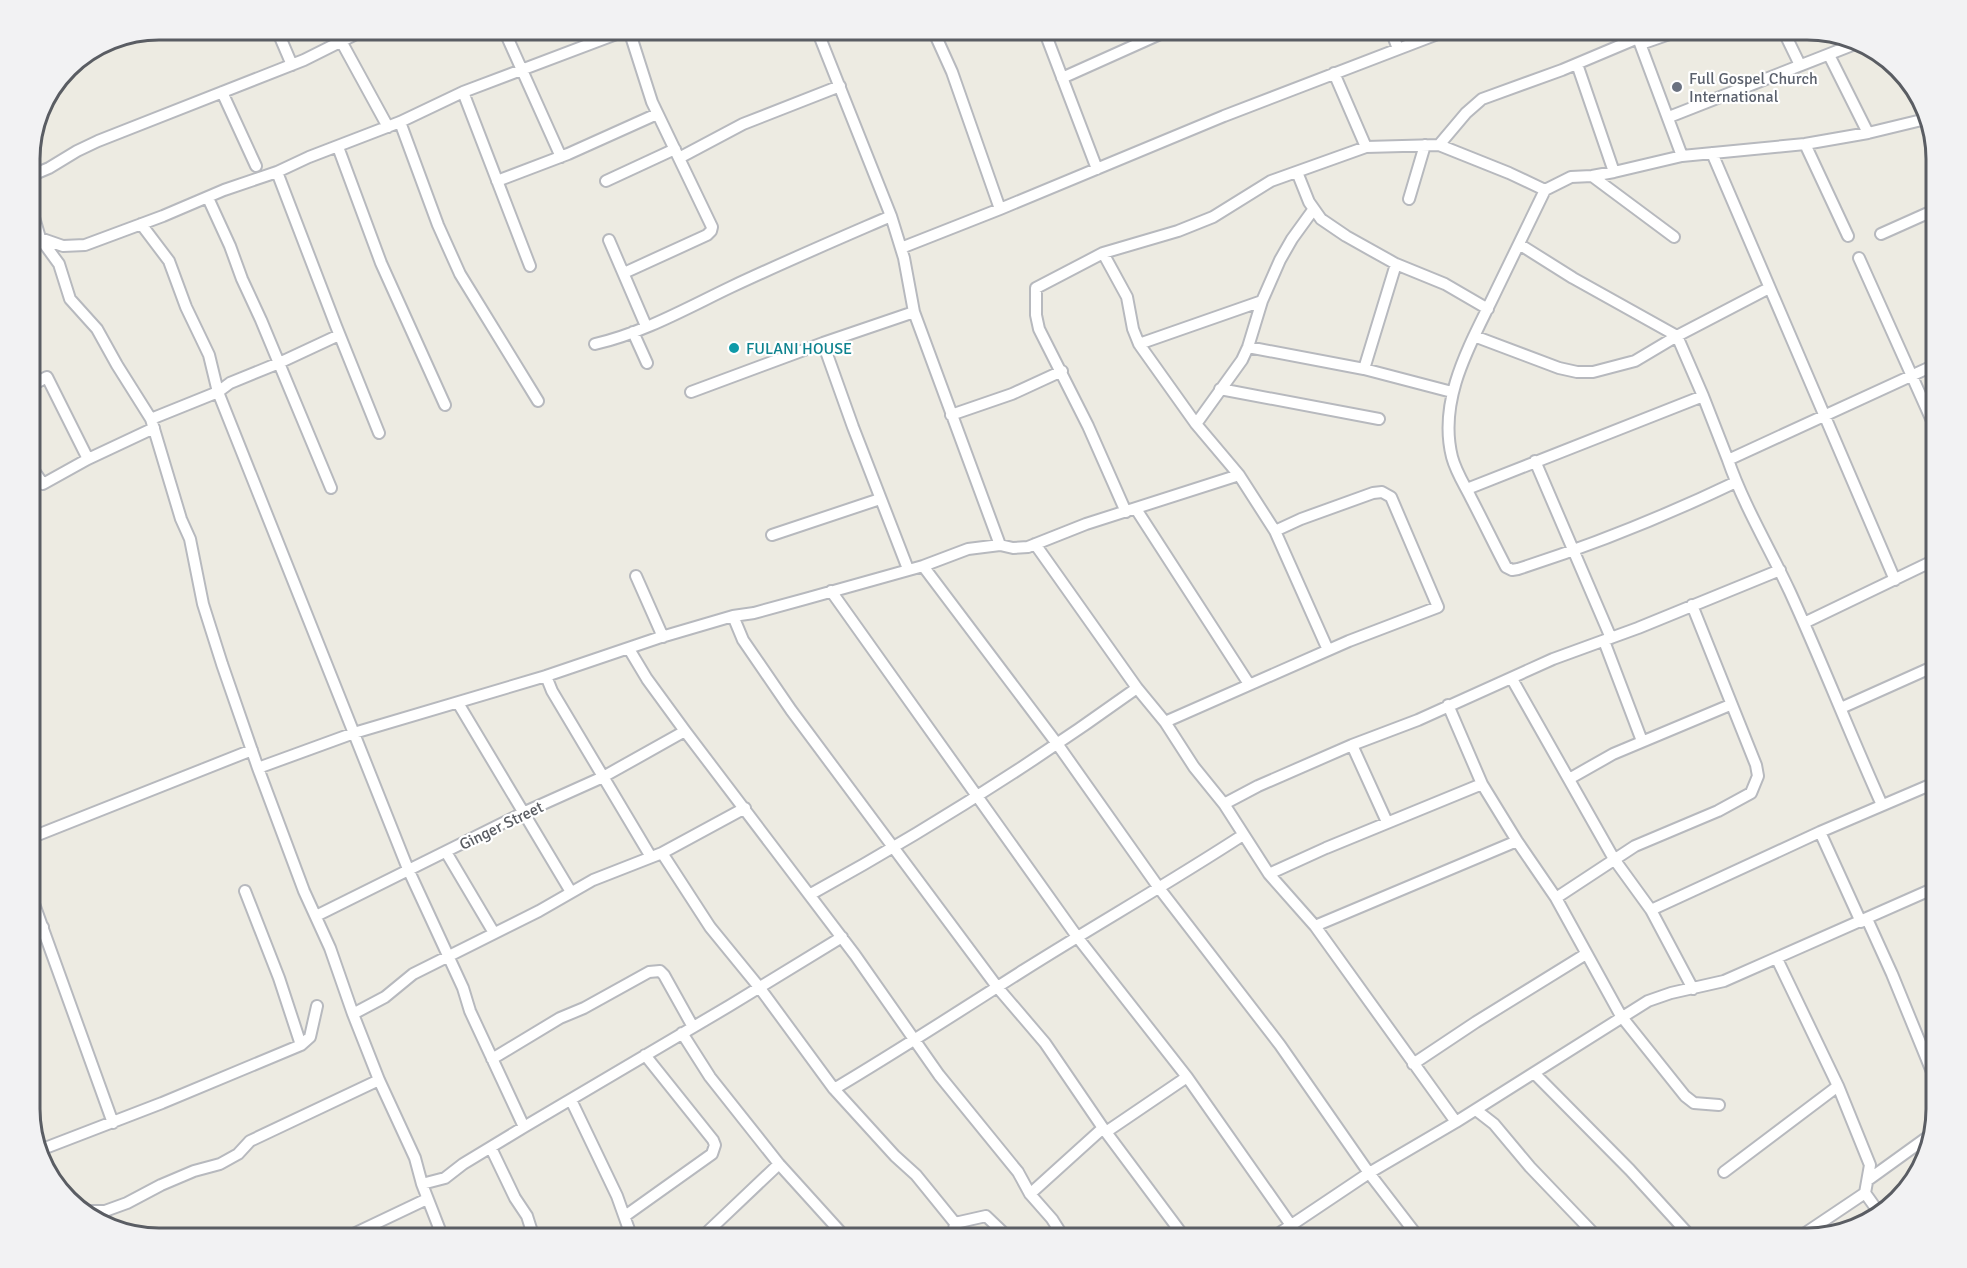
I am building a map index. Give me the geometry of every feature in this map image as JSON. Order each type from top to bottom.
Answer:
[{"type":"street","points":[[281,40],[292,65]]},
{"type":"street","points":[[508,40],[561,157]]},
{"type":"street","points":[[41,241],[63,246],[85,245],[224,190],[277,172],[309,157],[400,122],[463,92],[602,40]]},
{"type":"street","points":[[624,273],[707,235],[712,227],[657,114],[631,40]]},
{"type":"street","points":[[821,40],[891,216],[901,248],[914,312],[1000,545]]},
{"type":"street","points":[[938,40],[952,72],[1000,209]]},
{"type":"street","points":[[1048,40],[1096,169]]},
{"type":"street","points":[[1062,78],[1144,40]]},
{"type":"street","points":[[1395,40],[1398,49]]},
{"type":"street","points":[[901,248],[1224,116],[1422,40]]},
{"type":"street","points":[[1439,145],[1466,113],[1482,99],[1577,64],[1631,40]]},
{"type":"street","points":[[1639,40],[1682,156]]},
{"type":"street","points":[[1788,40],[1800,65]]},
{"type":"street","points":[[41,171],[77,150],[292,65],[341,41],[388,127]]},
{"type":"street","points":[[1669,117],[1846,48]]},
{"type":"street","points":[[1829,55],[1868,133]]},
{"type":"street","points":[[1577,64],[1614,172]]},
{"type":"street","points":[[1334,73],[1366,147]]},
{"type":"street","points":[[606,181],[840,86]]},
{"type":"street","points":[[222,92],[256,166]]},
{"type":"street","points":[[463,92],[531,266]]},
{"type":"street","points":[[497,180],[561,157],[657,114]]},
{"type":"street","points":[[1736,482],[1673,512],[1574,551],[1518,569],[1512,570],[1506,567],[1467,489],[1457,475],[1451,454],[1449,433],[1452,392],[1474,336],[1545,190],[1571,177],[1614,172],[1682,156],[1805,144],[1868,133],[1919,121]]},
{"type":"street","points":[[400,122],[438,225],[460,274],[538,401]]},
{"type":"street","points":[[1805,144],[1848,236]]},
{"type":"street","points":[[1249,684],[1131,511],[1037,324],[1036,288],[1103,253],[1178,231],[1213,217],[1271,181],[1366,147],[1439,145],[1545,190]]},
{"type":"street","points":[[1409,199],[1425,146]]},
{"type":"street","points":[[338,147],[381,263],[445,405]]},
{"type":"street","points":[[1712,153],[1895,580]]},
{"type":"street","points":[[277,172],[379,433]]},
{"type":"street","points":[[1297,172],[1313,210],[1321,219],[1396,264],[1445,284],[1488,309]]},
{"type":"street","points":[[1592,176],[1674,237]]},
{"type":"street","points":[[208,198],[331,488]]},
{"type":"street","points":[[1196,424],[1233,374],[1248,347],[1262,301],[1288,246],[1313,210]]},
{"type":"street","points":[[1881,234],[1926,214]]},
{"type":"street","points":[[595,344],[633,332],[674,315],[792,258],[891,216]]},
{"type":"street","points":[[141,224],[169,261],[186,307],[210,355],[218,392],[408,869],[524,1127]]},
{"type":"street","points":[[609,240],[646,326]]},
{"type":"street","points":[[1519,244],[1573,278],[1677,336],[1753,521],[1780,570],[1882,805]]},
{"type":"street","points":[[41,246],[59,264],[70,299],[97,329],[153,423],[190,539],[203,604],[258,768],[304,891],[330,948],[379,1080],[416,1158],[422,1184],[439,1228]]},
{"type":"street","points":[[1103,253],[1127,297],[1133,329],[1139,344],[1196,424],[1239,475],[1275,531],[1328,650]]},
{"type":"street","points":[[1859,258],[1926,408]]},
{"type":"street","points":[[1364,369],[1396,264]]},
{"type":"street","points":[[1474,336],[1559,368],[1593,372],[1635,362],[1677,336],[1770,288]]},
{"type":"street","points":[[1139,344],[1262,301]]},
{"type":"street","points":[[691,392],[823,342],[914,312]]},
{"type":"street","points":[[633,332],[647,363]]},
{"type":"street","points":[[41,481],[43,484],[153,423],[218,392],[230,383],[339,335]]},
{"type":"street","points":[[823,342],[908,569]]},
{"type":"street","points":[[1248,347],[1364,369],[1452,392]]},
{"type":"street","points":[[1728,460],[1926,369]]},
{"type":"street","points":[[951,415],[1006,396],[1062,371]]},
{"type":"street","points":[[41,380],[47,377],[88,459]]},
{"type":"street","points":[[1220,389],[1380,419]]},
{"type":"street","points":[[1467,489],[1703,396]]},
{"type":"street","points":[[1535,462],[1574,551],[1608,640],[1642,741]]},
{"type":"street","points":[[258,768],[354,733],[546,676],[733,616],[764,610],[923,566],[968,549],[1000,545],[1021,548],[1086,524],[1239,475]]},
{"type":"street","points":[[1165,722],[1328,650],[1438,607],[1391,496],[1382,492],[1373,493],[1275,531]]},
{"type":"street","points":[[772,534],[880,499]]},
{"type":"street","points":[[1035,544],[1137,688],[1165,722],[1194,767],[1224,804],[1269,874],[1315,926],[1456,1122]]},
{"type":"street","points":[[1804,623],[1926,564]]},
{"type":"street","points":[[923,566],[1058,745],[1159,888],[1280,1045],[1369,1173],[1411,1228]]},
{"type":"street","points":[[1224,804],[1352,745],[1390,732],[1553,659],[1608,640],[1780,570]]},
{"type":"street","points":[[636,576],[663,637]]},
{"type":"street","points":[[831,591],[1078,938],[1187,1077],[1291,1226]]},
{"type":"street","points":[[1556,898],[1635,846],[1718,811],[1751,794],[1758,776],[1756,765],[1730,705],[1692,605]]},
{"type":"street","points":[[733,616],[743,640],[760,666],[998,988],[1045,1043],[1105,1130],[1178,1228]]},
{"type":"street","points":[[629,649],[647,679],[811,894],[939,1075],[1018,1172],[1030,1194],[1058,1228]]},
{"type":"street","points":[[1841,708],[1926,670]]},
{"type":"street","points":[[546,676],[603,777],[656,855],[759,987],[834,1089],[895,1156],[916,1175],[955,1223],[954,1228]]},
{"type":"street","points":[[1512,679],[1614,859],[1651,910],[1693,989]]},
{"type":"street","points":[[811,894],[865,865],[1058,745],[1137,688]]},
{"type":"street","points":[[458,703],[572,892]]},
{"type":"street","points":[[1448,705],[1482,784],[1556,898],[1621,1016],[1685,1096],[1694,1103],[1719,1105]]},
{"type":"street","points":[[1569,779],[1613,754],[1730,705]]},
{"type":"street","name":"Ginger Street","points":[[316,916],[525,812],[603,777],[685,730]]},
{"type":"street","points":[[1352,745],[1387,822]]},
{"type":"street","points":[[41,834],[252,750]]},
{"type":"street","points":[[1269,874],[1387,822],[1482,784]]},
{"type":"street","points":[[1651,910],[1820,832],[1926,787]]},
{"type":"street","points":[[353,1014],[385,997],[413,974],[447,956],[539,911],[593,880],[656,855],[745,808]]},
{"type":"street","points":[[1820,832],[1896,984],[1926,1057]]},
{"type":"street","points":[[834,1089],[915,1041],[1242,835]]},
{"type":"street","points":[[1315,926],[1517,841]]},
{"type":"street","points":[[446,852],[494,933]]},
{"type":"street","points":[[245,891],[279,978],[301,1045]]},
{"type":"street","points":[[1288,1228],[1369,1173],[1476,1110],[1648,1001],[1671,993],[1724,981],[1926,892]]},
{"type":"street","points":[[41,922],[113,1123]]},
{"type":"street","points":[[422,1184],[445,1178],[463,1164],[842,937]]},
{"type":"street","points":[[1413,1064],[1586,954]]},
{"type":"street","points":[[1777,959],[1838,1086],[1870,1165],[1865,1193],[1814,1227]]},
{"type":"street","points":[[492,1059],[560,1018],[579,1011],[649,972],[660,971],[664,975],[693,1027]]},
{"type":"street","points":[[48,1147],[113,1123],[301,1045],[310,1037],[317,1006]]},
{"type":"street","points":[[681,1033],[710,1077],[779,1164],[837,1228]]},
{"type":"street","points":[[624,1216],[712,1154],[715,1145],[645,1055]]},
{"type":"street","points":[[1534,1073],[1630,1170],[1683,1228]]},
{"type":"street","points":[[1030,1194],[1105,1130],[1187,1077]]},
{"type":"street","points":[[99,1210],[128,1203],[194,1171],[220,1164],[238,1154],[250,1141],[379,1080]]},
{"type":"street","points":[[1724,1172],[1838,1086]]},
{"type":"street","points":[[571,1100],[607,1173],[628,1228]]},
{"type":"street","points":[[1476,1110],[1494,1124],[1530,1167],[1588,1228]]},
{"type":"street","points":[[1868,1180],[1921,1141]]},
{"type":"street","points":[[491,1148],[515,1198],[527,1216],[531,1228]]},
{"type":"street","points":[[720,1228],[779,1164]]},
{"type":"street","points":[[1865,1193],[1875,1207]]},
{"type":"street","points":[[366,1228],[427,1199]]},
{"type":"street","points":[[955,1223],[986,1216],[999,1228]]},
{"type":"place","name":"Full Gospel Church International","points":[[1677,87]]},
{"type":"place","name":"FULANI HOUSE","points":[[734,348]]}]
